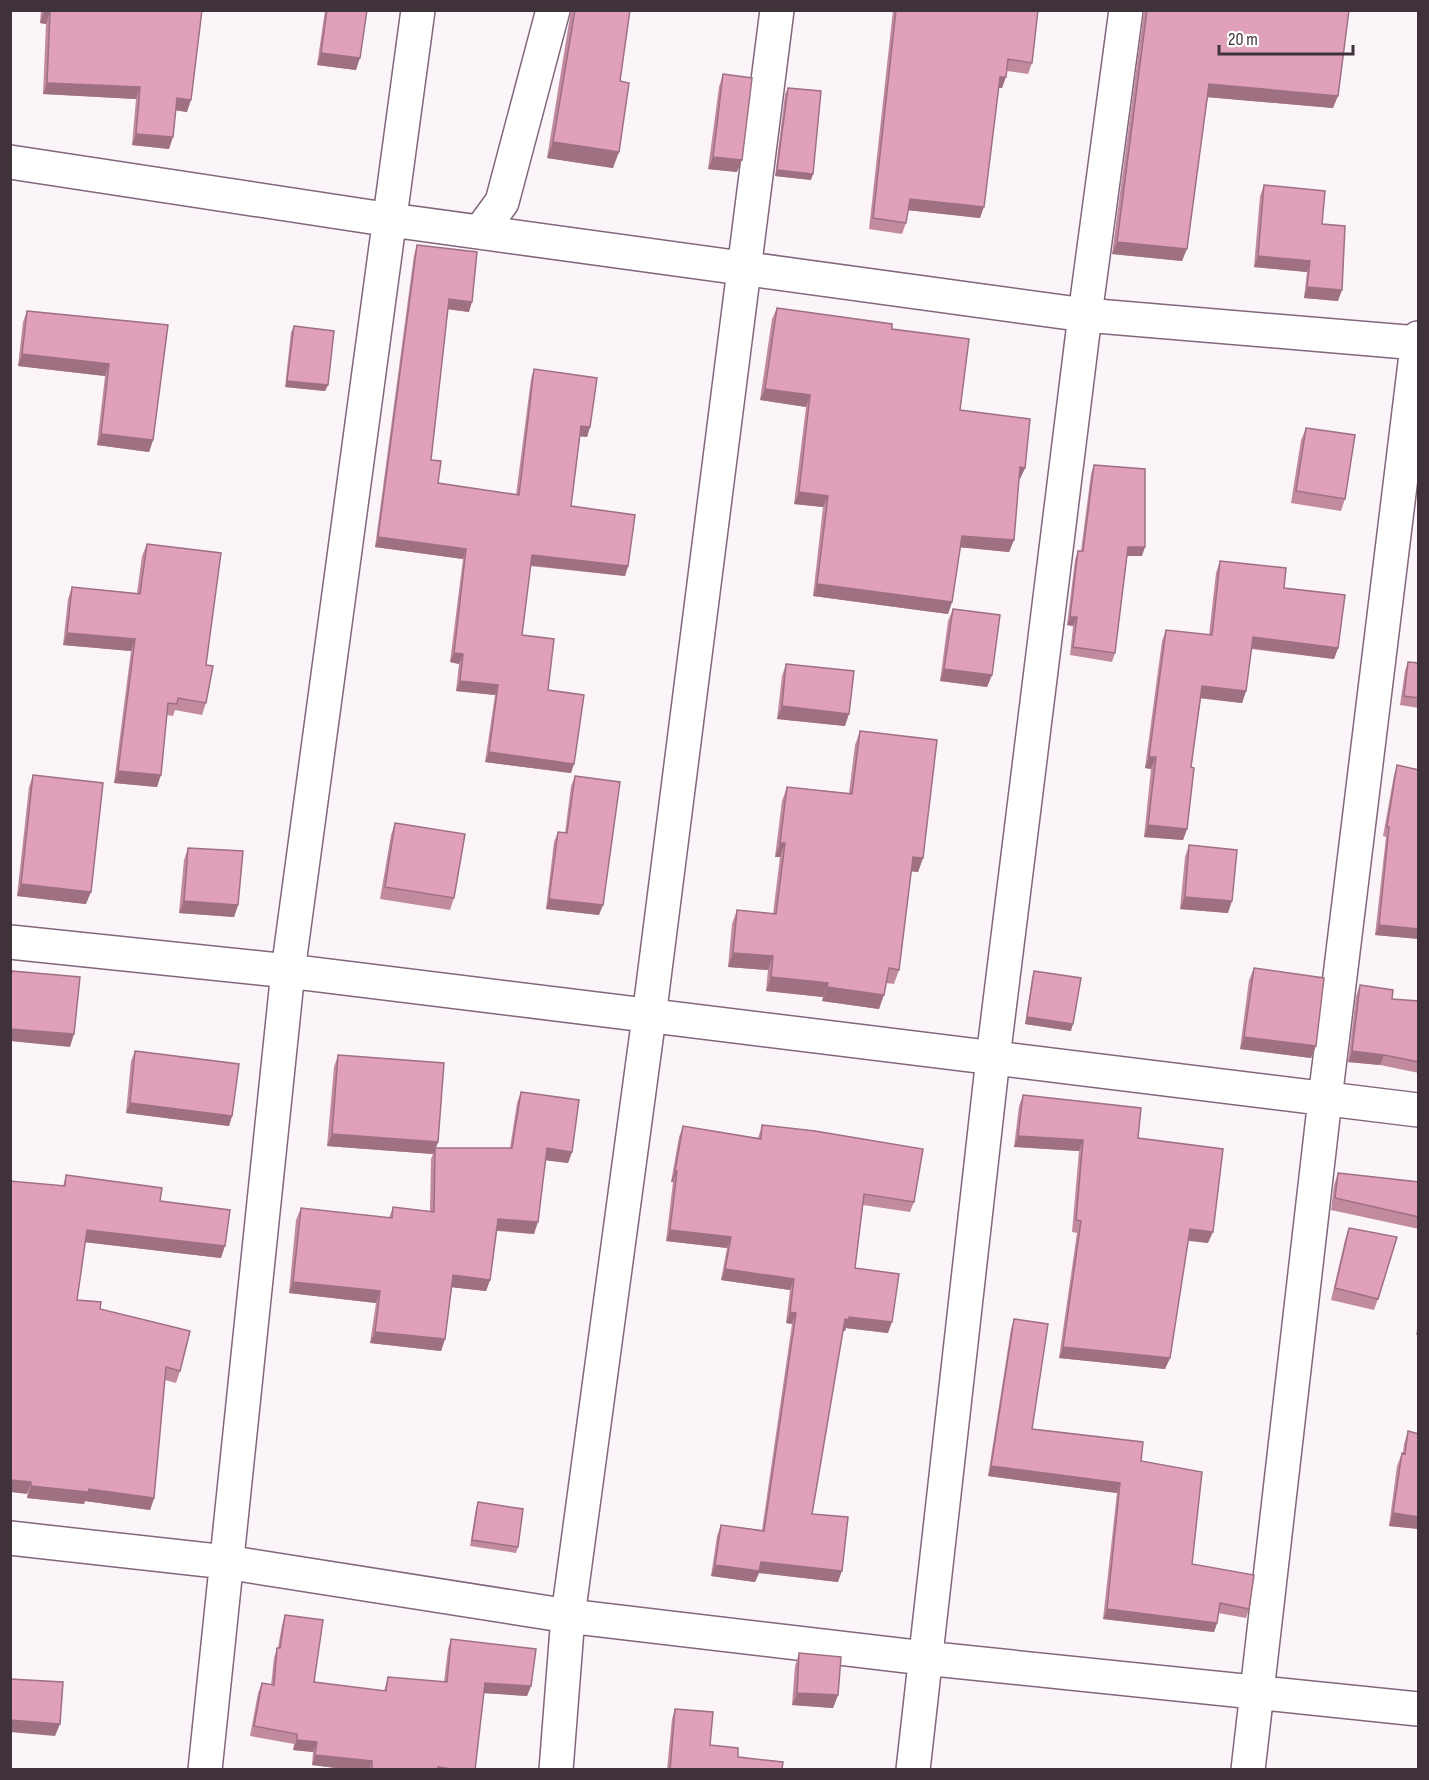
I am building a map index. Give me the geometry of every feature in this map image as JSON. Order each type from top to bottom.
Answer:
[{"type":"street","points":[[205,1770],[288,971],[418,10]]},
{"type":"street","points":[[480,232],[502,202],[553,10]]},
{"type":"street","points":[[556,1770],[568,1616],[650,1017],[777,10]]},
{"type":"street","points":[[913,1770],[993,1058],[1085,315],[1126,10]]},
{"type":"street","points":[[10,162],[391,220],[1085,315],[1418,343]]},
{"type":"street","points":[[1248,1770],[1325,1099],[1419,338]]},
{"type":"street","points":[[10,942],[288,971],[1419,1110]]},
{"type":"street","points":[[10,1538],[226,1562],[568,1616],[924,1658],[1419,1709]]},
{"type":"building","points":[[44,10],[202,10],[191,100],[177,98],[173,137],[136,134],[140,87],[47,83],[50,12]]},
{"type":"building","points":[[327,10],[367,10],[360,58],[321,53]]},
{"type":"building","points":[[575,10],[630,10],[620,81],[629,83],[619,152],[553,142]]},
{"type":"building","points":[[896,10],[1038,10],[1032,63],[1008,59],[1006,77],[1000,77],[984,207],[910,199],[906,223],[873,218]]},
{"type":"building","points":[[1147,10],[1349,10],[1338,96],[1209,84],[1187,249],[1117,242]]},
{"type":"building","points":[[723,74],[752,78],[742,160],[713,157]]},
{"type":"building","points":[[788,88],[821,91],[813,174],[777,170]]},
{"type":"building","points":[[1264,185],[1325,191],[1322,224],[1345,226],[1342,290],[1307,287],[1310,261],[1258,256]]},
{"type":"building","points":[[417,245],[477,252],[472,302],[449,299],[431,460],[441,461],[438,483],[519,495],[534,369],[597,378],[590,427],[581,426],[571,506],[635,515],[628,566],[532,555],[522,635],[554,639],[548,690],[584,695],[574,764],[489,752],[498,685],[460,681],[463,654],[454,653],[466,549],[378,537]]},
{"type":"building","points":[[777,308],[892,324],[892,329],[969,339],[960,410],[1030,419],[1025,468],[1020,467],[1014,540],[962,536],[952,602],[817,584],[828,496],[799,492],[810,395],[765,389]]},
{"type":"building","points":[[27,311],[168,325],[153,440],[101,434],[109,364],[22,354]]},
{"type":"building","points":[[294,326],[334,331],[328,385],[287,381]]},
{"type":"building","points":[[1306,428],[1355,435],[1345,499],[1296,491]]},
{"type":"building","points":[[1094,465],[1145,469],[1145,547],[1128,547],[1115,653],[1073,647],[1077,617],[1070,617],[1078,551],[1083,551]]},
{"type":"building","points":[[147,544],[221,553],[206,665],[213,666],[206,703],[178,698],[177,704],[168,703],[161,775],[118,771],[135,639],[67,633],[72,587],[140,594]]},
{"type":"building","points":[[1220,561],[1286,568],[1284,588],[1345,595],[1338,648],[1253,637],[1246,691],[1202,686],[1191,767],[1194,768],[1187,829],[1148,825],[1156,757],[1149,757],[1166,630],[1212,635]]},
{"type":"building","points":[[953,609],[1000,615],[992,675],[944,669]]},
{"type":"building","points":[[1408,662],[1419,663],[1419,698],[1404,696]]},
{"type":"building","points":[[786,664],[854,671],[849,714],[782,706]]},
{"type":"building","points":[[860,731],[937,740],[923,858],[913,857],[899,970],[889,968],[884,995],[827,987],[828,983],[771,977],[773,956],[733,953],[737,910],[776,914],[785,843],[780,843],[787,787],[852,794]]},
{"type":"building","points":[[1397,765],[1419,770],[1419,929],[1379,925],[1389,827],[1387,827]]},
{"type":"building","points":[[33,775],[103,783],[91,892],[21,884]]},
{"type":"building","points":[[575,776],[620,782],[603,905],[549,899],[558,832],[567,833]]},
{"type":"building","points":[[395,823],[465,834],[454,898],[385,887]]},
{"type":"building","points":[[1189,845],[1237,850],[1232,901],[1185,897]]},
{"type":"building","points":[[188,848],[243,851],[238,905],[184,901]]},
{"type":"building","points":[[1254,968],[1324,978],[1316,1046],[1244,1037]]},
{"type":"building","points":[[12,971],[80,977],[74,1034],[10,1029]]},
{"type":"building","points":[[1034,971],[1081,978],[1073,1024],[1027,1017]]},
{"type":"building","points":[[1360,985],[1393,990],[1392,999],[1419,1001],[1419,1062],[1352,1051]]},
{"type":"building","points":[[135,1051],[239,1064],[232,1116],[130,1103]]},
{"type":"building","points":[[338,1055],[444,1063],[438,1142],[332,1134]]},
{"type":"building","points":[[521,1092],[579,1100],[572,1152],[547,1148],[538,1222],[498,1219],[490,1280],[453,1275],[445,1339],[375,1332],[380,1291],[293,1282],[301,1208],[392,1218],[393,1207],[434,1212],[435,1148],[512,1148]]},
{"type":"building","points":[[1023,1095],[1141,1108],[1138,1138],[1223,1149],[1213,1232],[1190,1229],[1170,1358],[1063,1347],[1081,1221],[1076,1220],[1083,1140],[1018,1136]]},
{"type":"building","points":[[762,1125],[815,1131],[923,1149],[914,1202],[864,1194],[855,1268],[899,1274],[892,1322],[849,1317],[849,1320],[845,1319],[812,1514],[848,1517],[842,1571],[761,1562],[759,1571],[715,1565],[721,1525],[764,1531],[796,1313],[790,1312],[794,1279],[725,1269],[731,1237],[670,1230],[677,1171],[675,1171],[683,1126],[761,1139]]},
{"type":"building","points":[[1338,1173],[1419,1182],[1419,1217],[1335,1198]]},
{"type":"building","points":[[66,1175],[162,1188],[160,1201],[230,1210],[225,1246],[87,1230],[77,1300],[101,1302],[100,1309],[190,1331],[180,1371],[166,1367],[154,1498],[89,1489],[88,1492],[31,1486],[31,1482],[10,1480],[10,1181],[65,1186]]},
{"type":"building","points":[[1349,1228],[1397,1237],[1378,1299],[1335,1288]]},
{"type":"building","points":[[1014,1319],[1048,1324],[1032,1429],[1143,1442],[1141,1461],[1202,1472],[1192,1564],[1254,1575],[1249,1609],[1220,1603],[1217,1623],[1107,1609],[1120,1483],[991,1466]]},
{"type":"building","points":[[1408,1431],[1419,1434],[1419,1517],[1393,1513],[1402,1453],[1405,1454]]},
{"type":"building","points":[[478,1502],[523,1509],[518,1547],[472,1540]]},
{"type":"building","points":[[285,1615],[323,1620],[314,1682],[386,1691],[388,1677],[447,1682],[451,1639],[536,1649],[531,1686],[485,1683],[475,1770],[438,1767],[438,1770],[372,1770],[372,1761],[315,1755],[317,1742],[297,1740],[297,1734],[254,1726],[262,1683],[274,1685],[277,1648],[280,1648]]},
{"type":"building","points":[[799,1653],[841,1657],[838,1695],[797,1693]]},
{"type":"building","points":[[10,1679],[63,1682],[60,1724],[10,1720]]},
{"type":"building","points":[[675,1709],[713,1712],[710,1745],[738,1748],[738,1757],[783,1762],[782,1770],[670,1770]]}]
